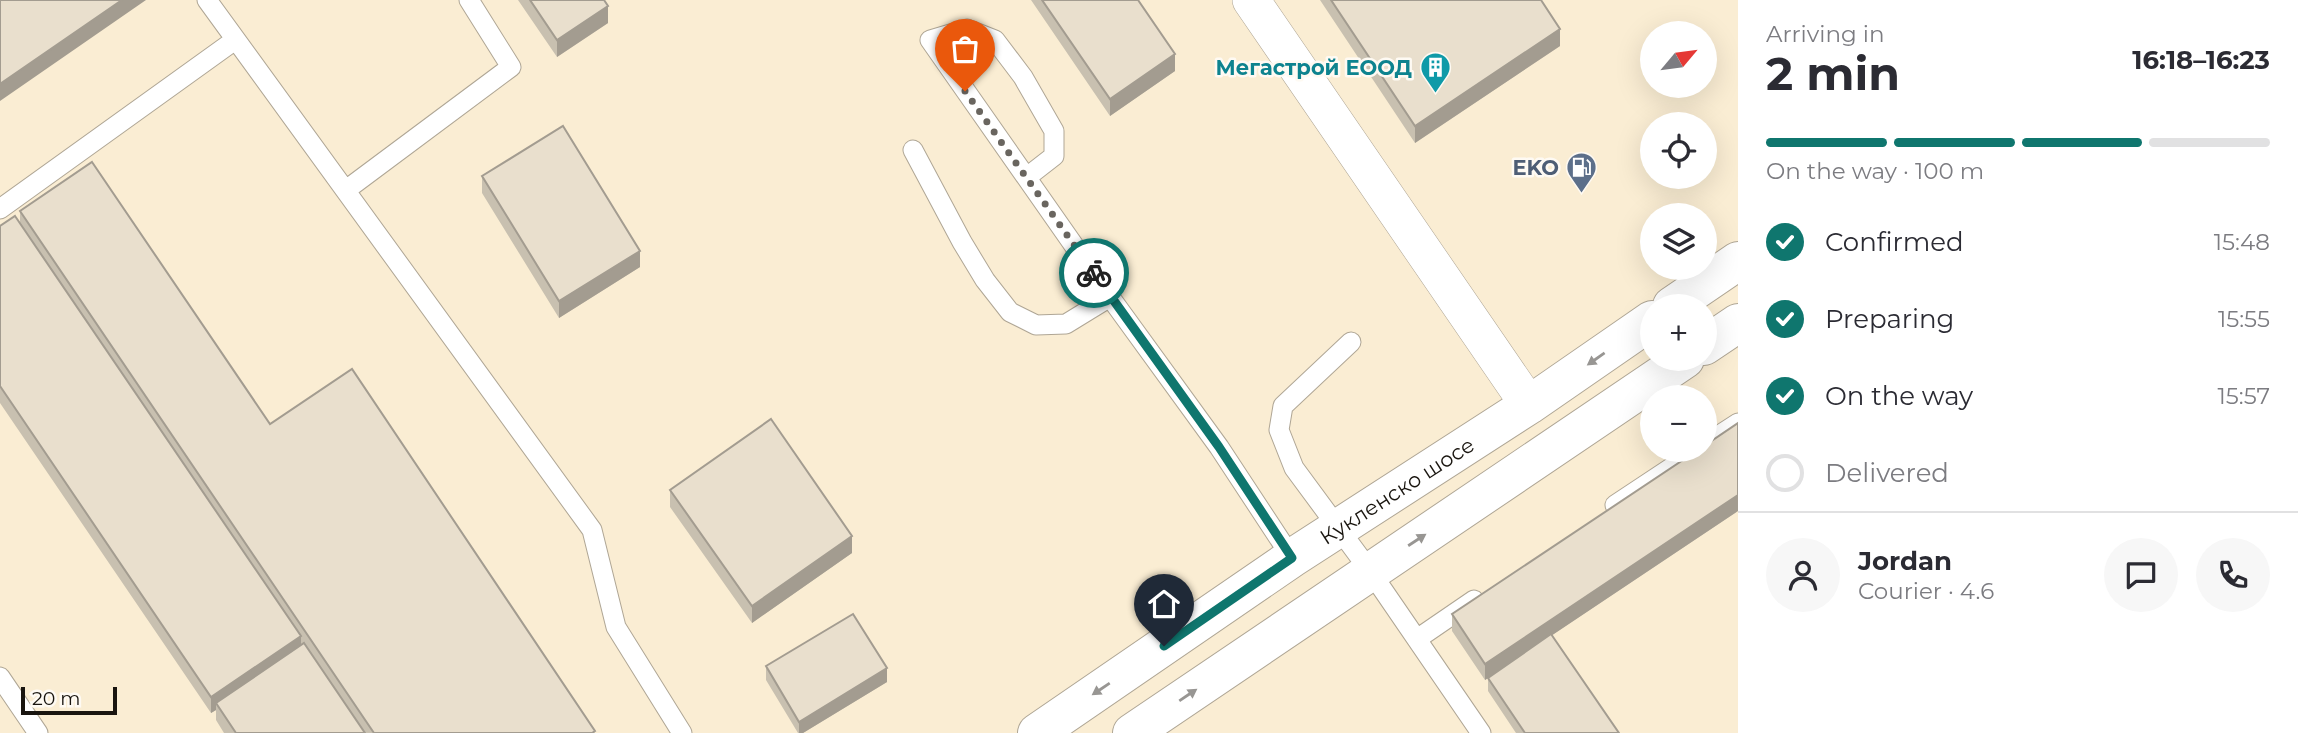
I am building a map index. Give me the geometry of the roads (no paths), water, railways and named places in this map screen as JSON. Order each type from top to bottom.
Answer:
[{"type":"main road","points":[[1690,294],[1738,261]]},
{"type":"main road","points":[[1717,337],[1738,323]]},
{"type":"main road","name":"Кукленско шосе","points":[[1037,733],[1292,558],[1529,405],[1640,328]]},
{"type":"main road","points":[[1132,733],[1667,371]]},
{"type":"street","points":[[1251,0],[1529,405]]},
{"type":"lane","points":[[206,0],[592,530],[616,627],[682,733]]},
{"type":"lane","points":[[346,190],[512,67],[469,0]]},
{"type":"lane","points":[[1027,177],[1054,156],[1054,131],[1023,78],[995,40],[967,29],[930,40],[1110,297],[1219,447],[1292,558]]},
{"type":"lane","points":[[0,209],[235,40]]},
{"type":"lane","points":[[913,150],[962,242],[985,280],[1010,312],[1036,326],[1066,324],[1110,297]]},
{"type":"lane","points":[[1350,342],[1283,406],[1279,430],[1294,468],[1370,571],[1481,733]]},
{"type":"lane","points":[[1717,437],[1738,423]]},
{"type":"lane","points":[[1597,518],[1680,462]]},
{"type":"lane","points":[[1417,639],[1495,586]]},
{"type":"lane","points":[[0,677],[38,733]]},
{"type":"place","name":"Мегастрой ЕООД","points":[[1435,94]]},
{"type":"place","name":"EKO","points":[[1582,194]]}]
